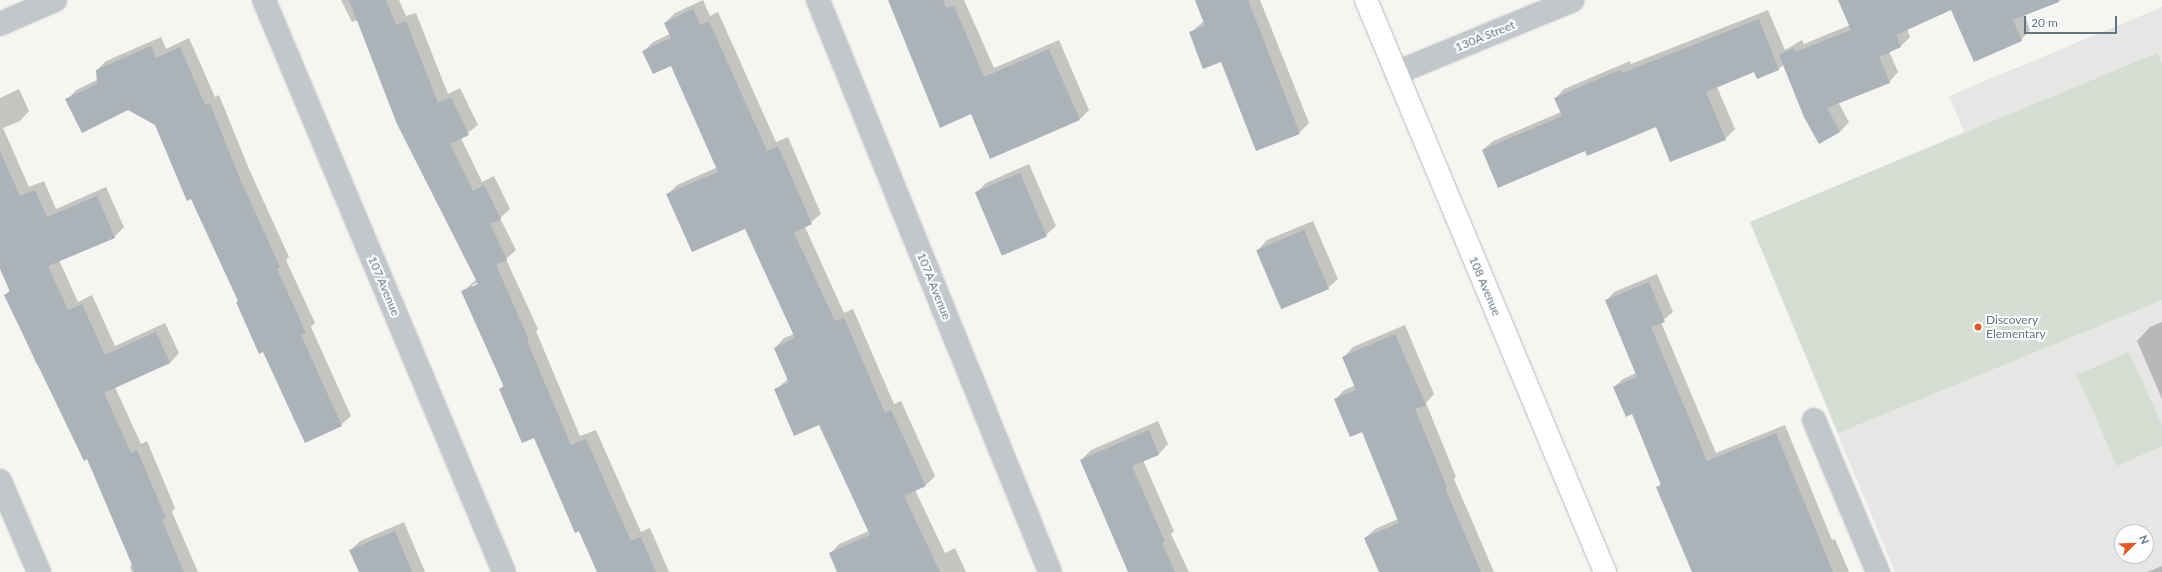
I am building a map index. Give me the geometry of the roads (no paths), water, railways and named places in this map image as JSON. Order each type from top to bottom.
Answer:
[{"type":"main road","name":"108 Avenue","points":[[1366,0],[1605,572]]},
{"type":"street","points":[[0,24],[55,0]]},
{"type":"street","name":"107 Avenue","points":[[264,0],[504,572]]},
{"type":"street","name":"107A Avenue","points":[[818,0],[1050,572]]},
{"type":"street","name":"130A Street","points":[[1396,73],[1573,0]]},
{"type":"street","points":[[1814,420],[1878,572]]},
{"type":"street","points":[[0,481],[40,572]]},
{"type":"place","name":"Discovery Elementary","points":[[1978,327]]}]
